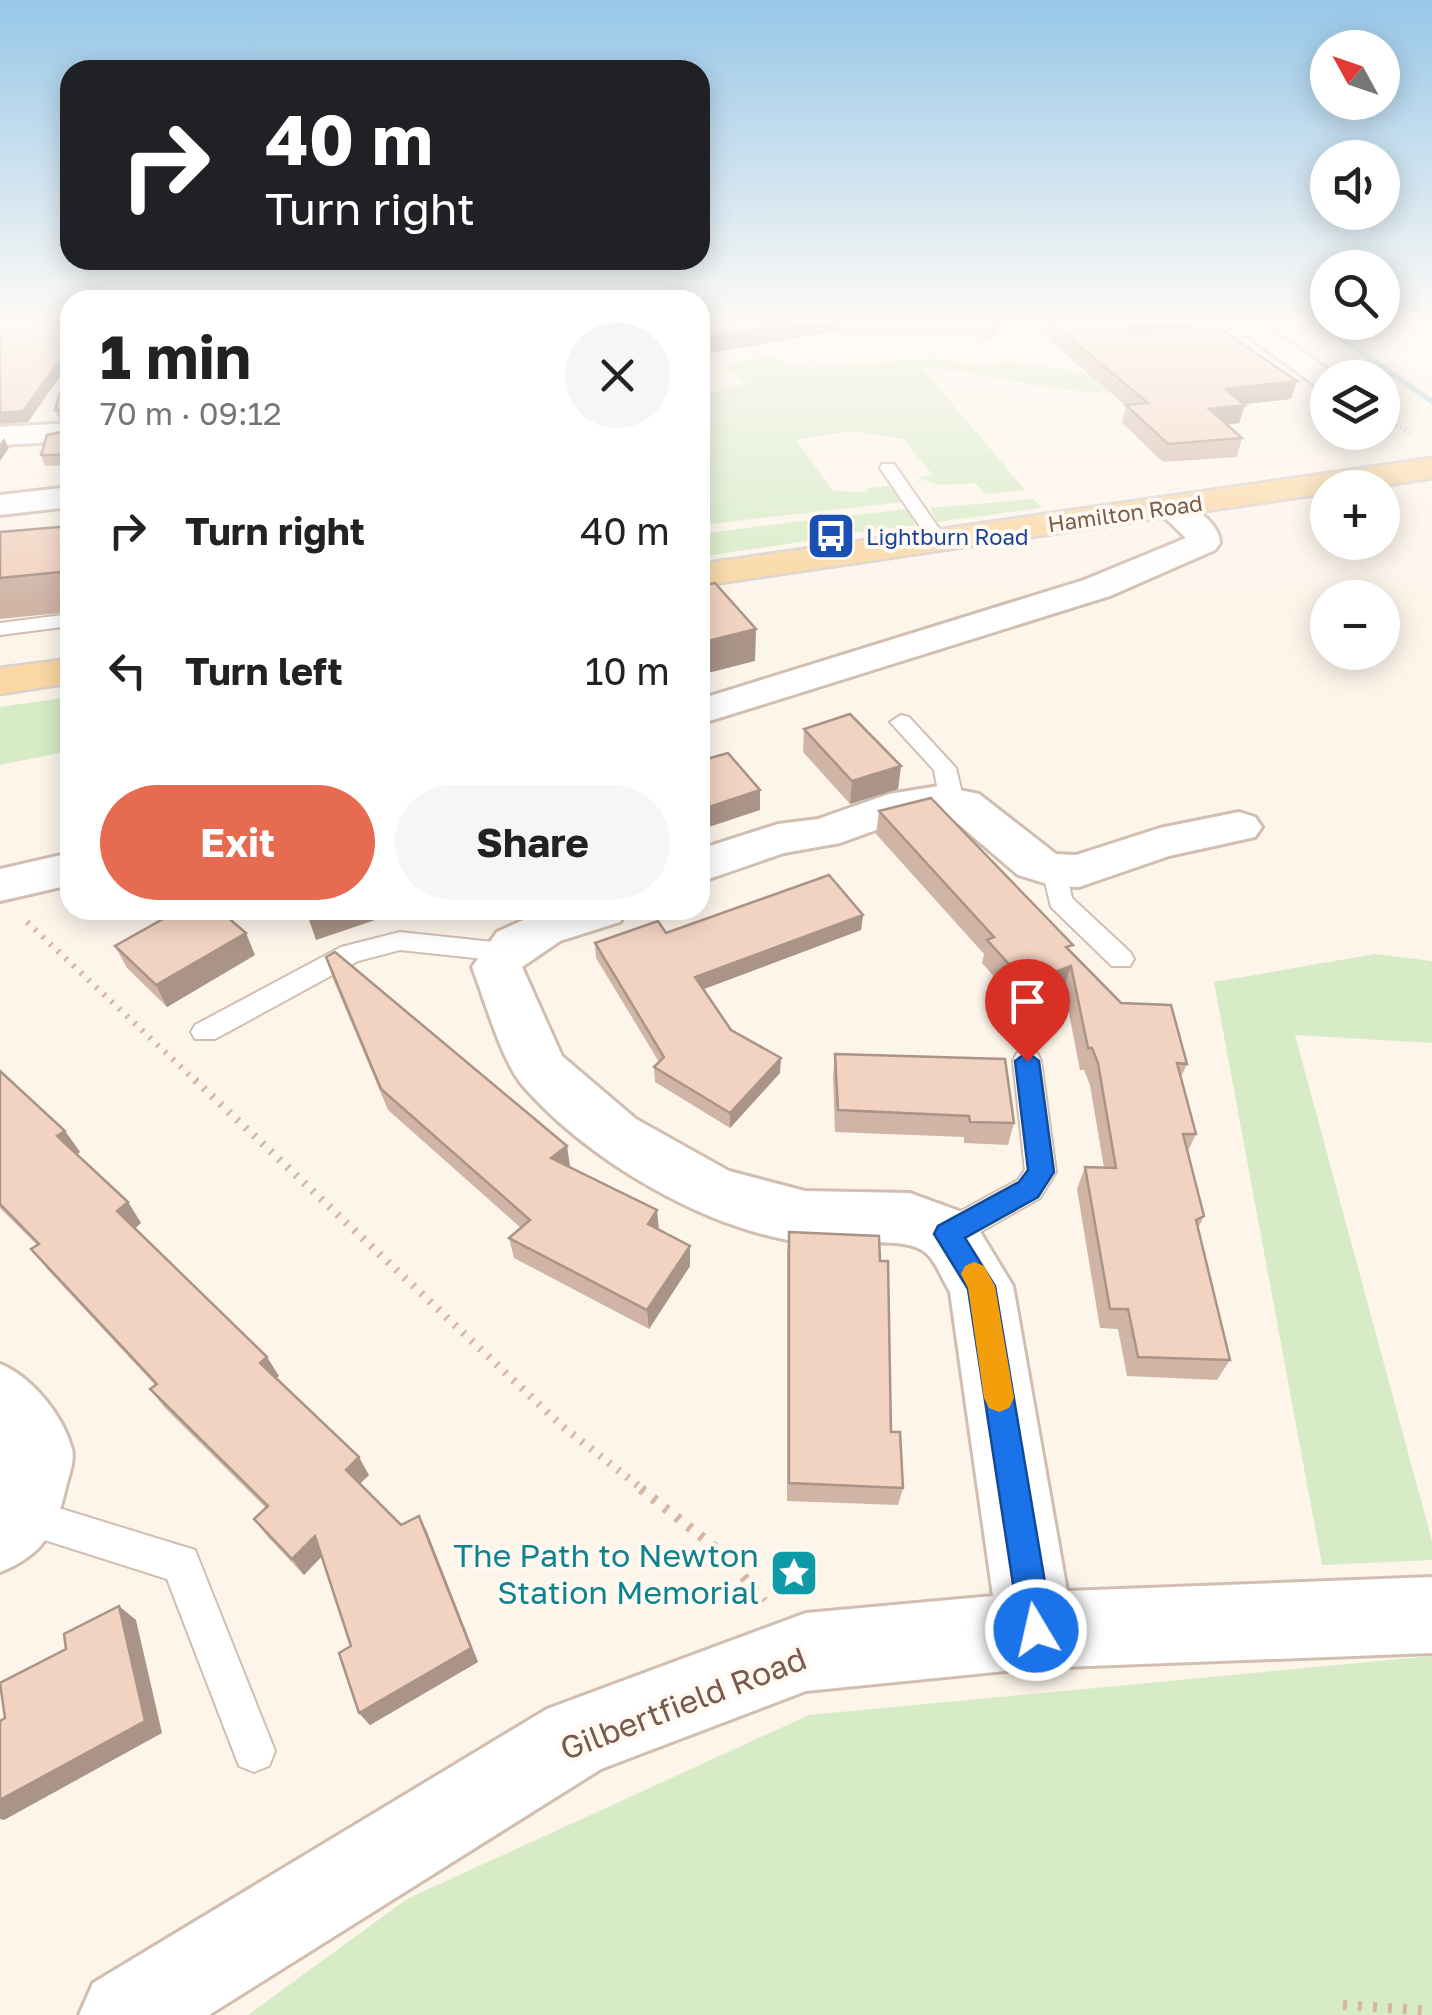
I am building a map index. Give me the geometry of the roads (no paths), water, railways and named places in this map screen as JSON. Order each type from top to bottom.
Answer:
[{"type":"main road","name":"Hamilton Road","points":[[710,574],[1432,468]]},
{"type":"main road","points":[[0,680],[60,672]]},
{"type":"street","points":[[0,436],[60,433]]},
{"type":"street","points":[[8,507],[60,499]]},
{"type":"street","points":[[710,709],[1097,588],[1203,543],[1203,534],[1171,507]]},
{"type":"street","points":[[710,863],[778,839],[824,833],[905,804],[963,804],[1036,864],[1054,870],[1079,871],[1160,843],[1239,827]]},
{"type":"street","points":[[7,898],[60,874]]},
{"type":"street","points":[[573,920],[532,934],[503,952],[497,967],[541,1069],[616,1134],[714,1192],[805,1216],[910,1218],[948,1234],[981,1286],[1036,1630]]},
{"type":"street","points":[[0,1396],[39,1453],[11,1526]]},
{"type":"street","name":"Gilbertfield Road","points":[[126,2015],[576,1738],[806,1652],[1036,1630],[1432,1615]]},
{"type":"lane","points":[[888,468],[938,540]]},
{"type":"lane","points":[[0,628],[60,621]]},
{"type":"lane","points":[[901,722],[945,768],[952,802]]},
{"type":"lane","points":[[1054,870],[1060,901],[1121,958]]},
{"type":"lane","points":[[206,1032],[350,954],[400,941],[503,952]]},
{"type":"lane","points":[[948,1234],[1028,1189],[1041,1172],[1027,1061]]},
{"type":"lane","points":[[11,1526],[181,1564],[254,1752]]},
{"type":"place","name":"Lightburn Road","points":[[831,536]]},
{"type":"place","name":"The Path to Newton Station Memorial","points":[[794,1573]]}]
